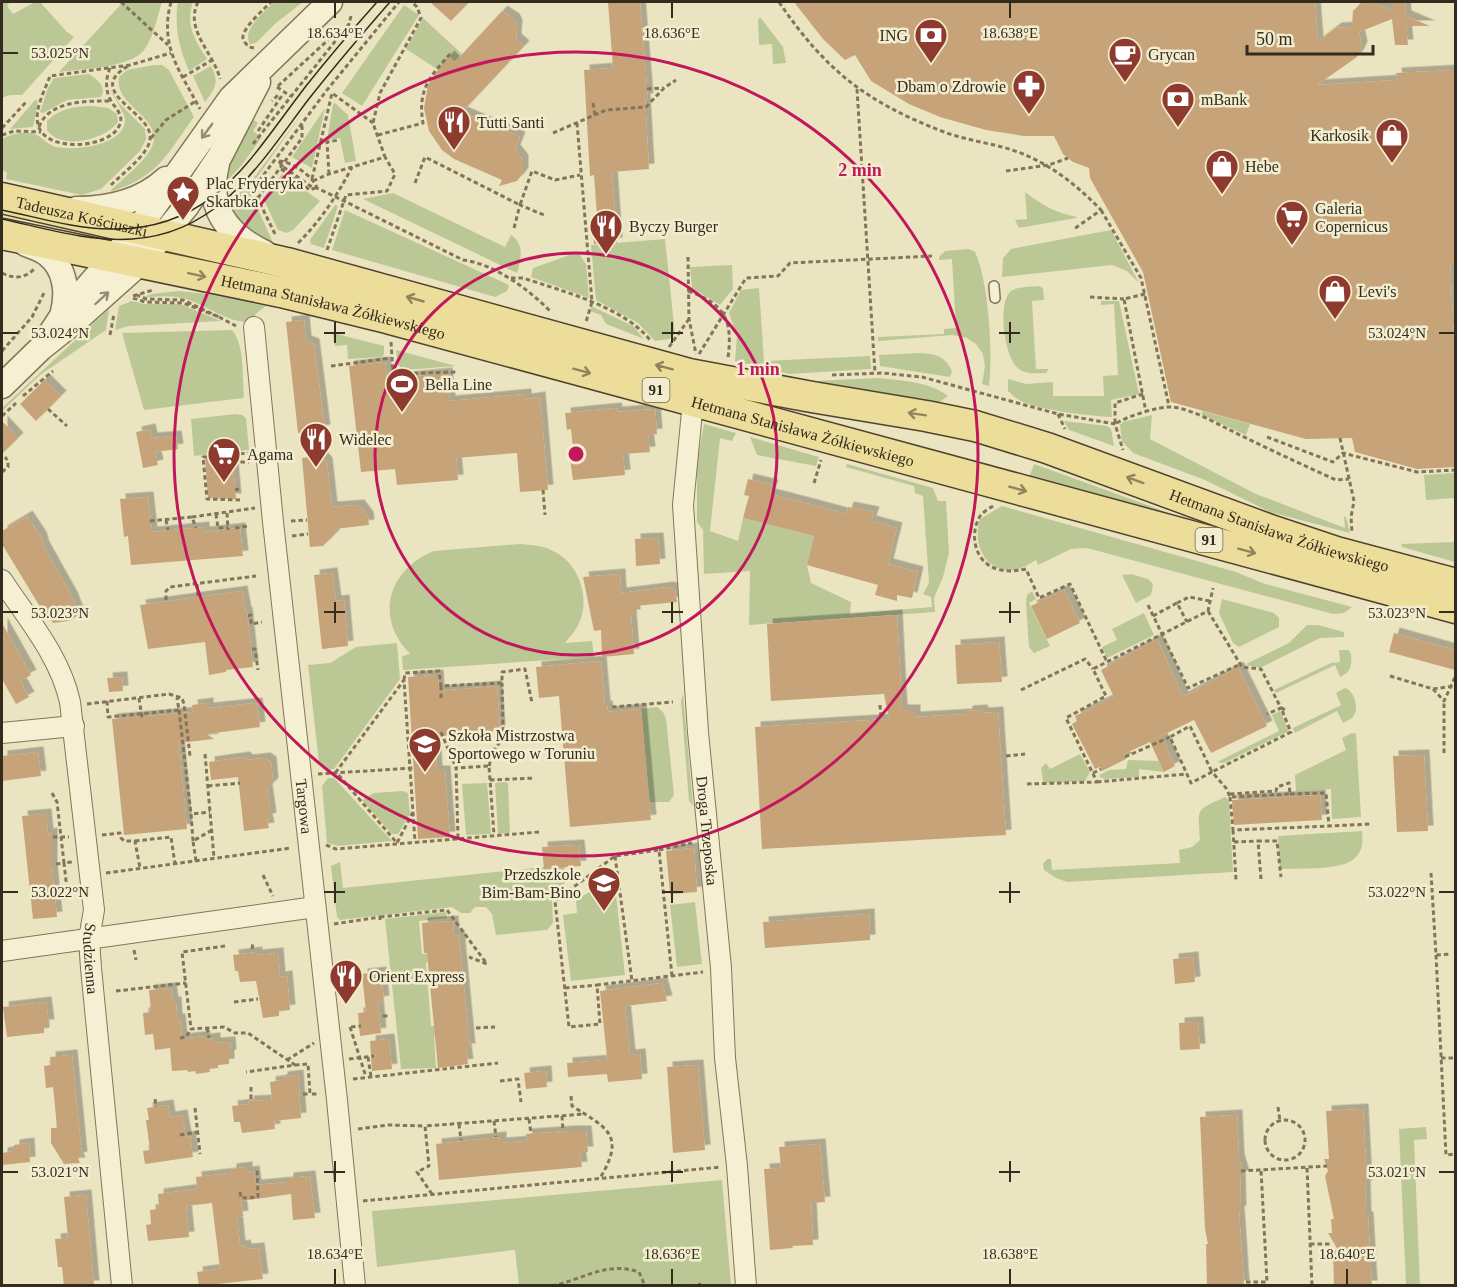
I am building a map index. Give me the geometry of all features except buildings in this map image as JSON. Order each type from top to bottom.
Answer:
[{"type":"main road","name":"Tadeusza Kościuszki","points":[[20,201],[151,231]]},
{"type":"main road","name":"Hetmana Stanisława Żółkiewskiego","points":[[151,231],[289,248],[505,337]]},
{"type":"main road","name":"Tadeusza Kościuszki","points":[[4,235],[126,260]]},
{"type":"main road","name":"Hetmana Stanisława Żółkiewskiego","points":[[126,260],[281,291],[387,318],[505,337],[695,388],[1455,608]]},
{"type":"main road","name":"Hetmana Stanisława Żółkiewskiego","points":[[695,388],[797,395],[975,426],[1047,448],[1304,542],[1455,584]]},
{"type":"street","points":[[2,386],[41,348],[75,321],[151,231],[184,164],[262,55],[330,2]]},
{"type":"street","points":[[262,55],[220,156],[213,187],[217,208],[222,218],[246,243],[289,248]]},
{"type":"street","points":[[151,231],[186,207],[220,156]]},
{"type":"street","points":[[20,201],[77,210],[99,209],[133,200],[162,183],[184,164]]},
{"type":"street","points":[[4,235],[44,252],[54,261],[65,286],[66,300],[62,316]]},
{"type":"street","points":[[41,348],[62,316],[126,260]]},
{"type":"street","name":"Targowa","points":[[247,327],[271,504],[338,1100],[355,1286]]},
{"type":"street","name":"Droga Trzeposka","points":[[695,388],[684,516],[699,743],[721,968],[725,1058],[737,1166],[746,1286]]},
{"type":"street","name":"Studzienna","points":[[2,580],[61,671],[68,692],[74,726],[95,868],[94,910],[89,939],[122,1286]]},
{"type":"street","points":[[2,734],[74,726]]},
{"type":"street","points":[[2,951],[315,907]]},
{"type":"lane","points":[[994,286],[994,298]]},
{"type":"path","points":[[121,2],[169,45]]},
{"type":"path","points":[[171,2],[166,25],[171,53],[200,110]]},
{"type":"path","points":[[198,2],[193,12],[195,28],[218,70],[221,83]]},
{"type":"path","points":[[262,55],[255,48],[249,47],[244,42],[243,36],[246,28],[271,2]]},
{"type":"path","points":[[352,167],[336,197],[317,223],[289,248],[274,233],[254,189],[327,90],[399,2]]},
{"type":"path","points":[[373,123],[380,93],[421,18],[417,7],[412,2]]},
{"type":"path","points":[[417,7],[419,2]]},
{"type":"path","points":[[779,2],[813,48],[857,89],[891,109],[925,124],[961,138],[1004,147],[1029,156],[1048,165],[1085,193],[1101,210],[1141,278],[1169,406]]},
{"type":"path","points":[[253,144],[349,24],[351,16]]},
{"type":"path","points":[[290,96],[277,87],[328,40]]},
{"type":"path","points":[[378,135],[423,123],[421,112],[424,88],[429,77],[452,52]]},
{"type":"path","points":[[110,68],[106,77],[111,101],[121,116],[120,126],[114,133],[92,142],[67,144],[45,137],[39,127],[38,108],[50,76],[130,65],[171,53]]},
{"type":"path","points":[[183,77],[212,60]]},
{"type":"path","points":[[130,65],[118,72],[113,85],[121,101],[146,124],[150,139]]},
{"type":"path","points":[[553,133],[606,110],[646,107],[664,88],[676,80]]},
{"type":"path","points":[[647,89],[664,88]]},
{"type":"path","points":[[857,89],[875,373]]},
{"type":"path","points":[[327,90],[373,123],[385,157],[395,174],[387,191],[346,195],[327,252]]},
{"type":"path","points":[[312,180],[332,93]]},
{"type":"path","points":[[2,128],[27,101]]},
{"type":"path","points":[[39,127],[44,118],[65,106],[74,103],[111,101]]},
{"type":"path","points":[[111,185],[145,151],[150,139],[166,120],[196,101]]},
{"type":"path","points":[[592,103],[595,115]]},
{"type":"path","points":[[258,198],[302,138],[302,123]]},
{"type":"path","points":[[577,123],[592,302],[584,327]]},
{"type":"path","points":[[2,135],[14,132],[41,132]]},
{"type":"path","points":[[329,174],[327,142],[339,140]]},
{"type":"path","points":[[312,180],[385,157]]},
{"type":"path","points":[[415,183],[425,157],[544,215]]},
{"type":"path","points":[[1006,171],[1048,165],[1068,158]]},
{"type":"path","points":[[317,188],[312,180],[286,161],[279,161],[281,168],[312,188],[336,197],[463,260],[482,264],[509,278],[530,292],[551,312]]},
{"type":"path","points":[[514,228],[532,171],[555,180],[580,175]]},
{"type":"path","points":[[1074,229],[1101,210]]},
{"type":"path","points":[[688,257],[689,319],[697,358],[746,278],[778,276],[790,263],[932,256]]},
{"type":"path","points":[[2,273],[12,278],[21,277],[30,274],[38,265]]},
{"type":"path","points":[[509,278],[523,278],[592,302],[630,321],[650,339]]},
{"type":"path","points":[[688,291],[710,300],[724,313],[729,325],[730,338],[727,364]]},
{"type":"path","points":[[2,351],[32,317],[44,293]]},
{"type":"path","points":[[1090,297],[1124,299],[1145,294]]},
{"type":"path","points":[[137,295],[146,299],[183,300],[219,317]]},
{"type":"path","points":[[131,297],[145,302],[183,303],[247,327]]},
{"type":"path","points":[[1124,299],[1146,412]]},
{"type":"path","points":[[110,335],[115,304]]},
{"type":"path","points":[[666,351],[689,319]]},
{"type":"path","points":[[391,340],[393,376],[456,372]]},
{"type":"path","points":[[331,366],[392,358]]},
{"type":"path","points":[[2,416],[53,371]]},
{"type":"path","points":[[950,384],[1058,414]]},
{"type":"path","points":[[1143,394],[1115,403],[1115,424],[1122,419],[1169,406],[1200,416],[1336,480],[1349,479]]},
{"type":"path","points":[[48,409],[67,426]]},
{"type":"path","points":[[1267,437],[1333,462],[1343,453]]},
{"type":"path","points":[[1340,438],[1354,501],[1351,517],[1353,532]]},
{"type":"path","points":[[240,500],[207,499],[203,457],[254,452]]},
{"type":"path","points":[[814,483],[824,452]]},
{"type":"path","points":[[1343,453],[1417,472],[1455,470]]},
{"type":"path","points":[[2,472],[8,467],[5,457]]},
{"type":"path","points":[[232,462],[253,461]]},
{"type":"path","points":[[543,490],[545,515]]},
{"type":"path","points":[[150,522],[227,513],[271,504]]},
{"type":"path","points":[[998,504],[991,506],[979,516],[975,532],[975,546],[982,559],[995,569],[1011,572],[1026,569],[1039,598],[1070,584],[1107,662]]},
{"type":"path","points":[[216,514],[218,528],[228,528],[227,513]]},
{"type":"path","points":[[192,517],[196,528]]},
{"type":"path","points":[[166,520],[168,530]]},
{"type":"path","points":[[291,521],[307,520]]},
{"type":"path","points":[[236,528],[249,526]]},
{"type":"path","points":[[292,536],[309,534]]},
{"type":"path","points":[[166,600],[166,591],[170,587],[256,576]]},
{"type":"path","points":[[197,584],[198,596]]},
{"type":"path","points":[[1170,737],[1191,783],[1291,732],[1262,669],[1242,667],[1209,611],[1213,588]]},
{"type":"path","points":[[1153,616],[1189,597],[1210,601]]},
{"type":"path","points":[[1177,603],[1186,622]]},
{"type":"path","points":[[1148,605],[1188,688],[1241,664]]},
{"type":"path","points":[[1093,669],[1209,611]]},
{"type":"path","points":[[248,616],[251,615],[251,624],[262,622]]},
{"type":"path","points":[[252,649],[255,649],[258,670]]},
{"type":"path","points":[[1021,690],[1085,659],[1093,669],[1106,696],[1066,718],[1097,782]]},
{"type":"path","points":[[495,836],[489,766],[503,730],[502,672],[525,669],[532,703]]},
{"type":"path","points":[[415,842],[405,673],[439,671],[441,699]]},
{"type":"path","points":[[1444,753],[1444,701],[1455,675]]},
{"type":"path","points":[[1390,676],[1433,689],[1452,686]]},
{"type":"path","points":[[336,772],[404,680]]},
{"type":"path","points":[[441,686],[502,683]]},
{"type":"path","points":[[1433,689],[1444,701]]},
{"type":"path","points":[[82,704],[169,694],[182,698],[190,756]]},
{"type":"path","points":[[177,696],[196,861]]},
{"type":"path","points":[[139,698],[141,716]]},
{"type":"path","points":[[107,701],[108,717],[141,716],[179,710]]},
{"type":"path","points":[[612,707],[673,702]]},
{"type":"path","points":[[880,705],[881,719]]},
{"type":"path","points":[[1267,714],[1281,708],[1286,710]]},
{"type":"path","points":[[1125,757],[1190,726],[1212,772],[1230,796],[1236,880]]},
{"type":"path","points":[[441,732],[456,768],[458,838]]},
{"type":"path","points":[[205,754],[214,858]]},
{"type":"path","points":[[1006,756],[1025,754]]},
{"type":"path","points":[[456,768],[489,766]]},
{"type":"path","points":[[310,776],[336,772],[412,768]]},
{"type":"path","points":[[1093,773],[1101,769]]},
{"type":"path","points":[[336,772],[397,843]]},
{"type":"path","points":[[1027,784],[1097,782],[1186,774]]},
{"type":"path","points":[[490,780],[535,778]]},
{"type":"path","points":[[208,786],[240,783]]},
{"type":"path","points":[[1230,796],[1276,791],[1277,787],[1289,783],[1290,794]]},
{"type":"path","points":[[1230,796],[1326,793],[1329,826]]},
{"type":"path","points":[[52,794],[57,802],[68,898],[60,897]]},
{"type":"path","points":[[191,814],[210,812]]},
{"type":"path","points":[[397,843],[413,812]]},
{"type":"path","points":[[1233,830],[1371,824]]},
{"type":"path","points":[[193,841],[212,830]]},
{"type":"path","points":[[326,845],[336,849],[539,832]]},
{"type":"path","points":[[98,836],[120,833],[124,841],[171,837],[175,864]]},
{"type":"path","points":[[135,841],[140,868]]},
{"type":"path","points":[[597,985],[600,1024],[569,1027],[555,902],[615,856],[659,850],[699,841]]},
{"type":"path","points":[[1258,841],[1261,879]]},
{"type":"path","points":[[1234,842],[1277,841],[1281,877]]},
{"type":"path","points":[[56,864],[64,863],[95,868],[140,868],[291,848]]},
{"type":"path","points":[[659,850],[672,976]]},
{"type":"path","points":[[615,856],[632,981]]},
{"type":"path","points":[[1431,873],[1446,1155],[1455,1154]]},
{"type":"path","points":[[263,875],[276,903]]},
{"type":"path","points":[[334,924],[447,910],[488,964],[469,957]]},
{"type":"path","points":[[380,917],[380,923]]},
{"type":"path","points":[[252,949],[253,943]]},
{"type":"path","points":[[180,1038],[186,1037],[190,1029],[182,952],[225,946]]},
{"type":"path","points":[[1436,956],[1451,954]]},
{"type":"path","points":[[565,988],[709,972]]},
{"type":"path","points":[[116,991],[186,983]]},
{"type":"path","points":[[234,1002],[258,999]]},
{"type":"path","points":[[383,1016],[390,1016]]},
{"type":"path","points":[[346,1028],[361,1026]]},
{"type":"path","points":[[190,1029],[224,1027],[235,1033],[248,1033],[295,1065]]},
{"type":"path","points":[[351,1027],[369,1077]]},
{"type":"path","points":[[476,1028],[495,1027]]},
{"type":"path","points":[[207,1028],[209,1038]]},
{"type":"path","points":[[287,1059],[315,1042]]},
{"type":"path","points":[[349,1059],[374,1056]]},
{"type":"path","points":[[368,1057],[369,1077]]},
{"type":"path","points":[[1441,1058],[1455,1058]]},
{"type":"path","points":[[351,1079],[498,1063]]},
{"type":"path","points":[[246,1072],[308,1064],[310,1094]]},
{"type":"path","points":[[500,1081],[518,1079],[521,1102]]},
{"type":"path","points":[[251,1088],[251,1101]]},
{"type":"path","points":[[303,1095],[321,1094]]},
{"type":"path","points":[[571,1096],[572,1106],[603,1126],[610,1134],[612,1150],[609,1164],[600,1178]]},
{"type":"path","points":[[155,1099],[156,1107]]},
{"type":"path","points":[[1278,1107],[1280,1121]]},
{"type":"path","points":[[195,1108],[200,1154]]},
{"type":"path","points":[[356,1130],[388,1125],[425,1126],[585,1114]]},
{"type":"path","points":[[562,1116],[563,1131]]},
{"type":"path","points":[[529,1119],[531,1134]]},
{"type":"path","points":[[494,1121],[496,1137]]},
{"type":"path","points":[[1280,1121],[1294,1122],[1303,1132],[1305,1139],[1301,1152],[1284,1161],[1268,1151],[1265,1139],[1270,1127],[1280,1121]]},
{"type":"path","points":[[459,1124],[461,1140]]},
{"type":"path","points":[[425,1126],[429,1166],[417,1172],[432,1194]]},
{"type":"path","points":[[180,1135],[198,1132]]},
{"type":"path","points":[[1284,1161],[1285,1170]]},
{"type":"path","points":[[346,1202],[737,1166]]},
{"type":"path","points":[[1241,1171],[1327,1166]]},
{"type":"path","points":[[240,1192],[241,1198],[258,1197],[257,1168]]},
{"type":"path","points":[[1307,1168],[1312,1286]]},
{"type":"path","points":[[1246,1282],[1267,1284],[1261,1170]]},
{"type":"path","points":[[1310,1244],[1331,1244]]},
{"type":"path","points":[[552,1286],[598,1271],[620,1267],[639,1272],[645,1286]]},
{"type":"path","points":[[691,1286],[701,1284]]},
{"type":"green space","points":[[2,2],[10,2],[7,6],[13,14],[35,2],[40,2],[74,37],[22,95],[2,98]]},
{"type":"green space","points":[[123,2],[162,2],[153,33],[144,50],[128,61],[117,64],[59,72]]},
{"type":"green space","points":[[178,2],[193,2],[190,18],[192,32],[207,59],[189,71],[178,37]]},
{"type":"green space","points":[[274,2],[303,2],[276,23],[256,43],[250,44],[248,38],[251,27]]},
{"type":"green space","points":[[404,5],[419,15],[362,106],[342,93]]},
{"type":"green space","points":[[760,17],[783,47],[786,63],[773,64],[772,44],[759,45],[758,20]]},
{"type":"green space","points":[[423,18],[462,54],[454,62],[449,57],[437,69],[406,49]]},
{"type":"green space","points":[[162,65],[169,70],[194,117],[160,163],[150,172],[139,180],[109,192],[145,157],[154,141],[153,131],[148,122],[124,97],[119,88],[119,77],[127,70]]},
{"type":"green space","points":[[211,66],[216,81],[205,102],[193,76]]},
{"type":"green space","points":[[89,74],[102,87],[101,97],[67,100],[43,113],[40,112],[54,78]]},
{"type":"green space","points":[[109,87],[119,103],[145,129],[146,139],[140,151],[101,189],[82,195],[6,179],[7,172],[2,171],[2,139],[8,136],[33,133],[53,146],[72,148],[96,145],[116,136],[123,129],[125,120]]},
{"type":"green space","points":[[36,99],[38,103],[33,127],[10,129]]},
{"type":"green space","points":[[335,103],[348,115],[356,161],[345,163],[340,138],[327,140]]},
{"type":"green space","points":[[91,106],[108,108],[117,114],[118,122],[103,134],[83,141],[62,140],[47,130],[47,121],[62,111]]},
{"type":"green space","points":[[325,108],[312,168],[292,157]]},
{"type":"green space","points":[[303,112],[249,189],[274,245],[247,233],[226,206],[250,183]]},
{"type":"green space","points":[[250,117],[258,123],[253,131],[262,137],[241,166],[222,186],[226,160]]},
{"type":"green space","points":[[282,174],[320,201],[293,230],[287,233],[278,230],[263,198]]},
{"type":"green space","points":[[1025,192],[1050,208],[1077,217],[1019,228],[1015,220],[1027,219]]},
{"type":"green space","points":[[393,193],[505,247],[511,235],[520,247],[521,257],[517,273],[363,199]]},
{"type":"green space","points":[[335,205],[338,206],[324,248],[311,244],[310,240]]},
{"type":"green space","points":[[345,210],[509,285],[507,291],[495,297],[332,250]]},
{"type":"green space","points":[[1111,230],[1139,283],[1127,271],[1112,265],[1002,277],[1003,258],[1011,249]]},
{"type":"green space","points":[[665,239],[675,334],[669,339],[655,341],[638,323],[596,300],[591,245]]},
{"type":"green space","points":[[969,249],[975,252],[980,265],[987,299],[990,337],[989,386],[982,384],[985,366],[983,354],[976,344],[967,338],[953,335],[878,341],[878,337],[944,334],[944,329],[956,328],[952,259],[939,260],[939,257],[945,251]]},
{"type":"green space","points":[[578,252],[586,264],[589,298],[531,277],[533,268]]},
{"type":"green space","points":[[732,265],[733,289],[720,305],[692,288],[690,267]]},
{"type":"green space","points":[[1039,286],[1043,288],[1044,300],[1032,301],[1036,369],[1049,369],[1046,373],[1032,373],[1019,369],[1009,354],[1003,318],[1004,306],[1011,291],[1021,287]]},
{"type":"green space","points":[[759,288],[764,361],[870,356],[871,369],[789,374],[735,361],[737,336],[729,313],[741,290]]},
{"type":"green space","points":[[178,291],[208,294],[266,306],[249,322],[233,319],[181,298],[143,297]]},
{"type":"green space","points":[[132,301],[144,304],[180,304],[221,321],[129,326],[115,330],[119,306]]},
{"type":"green space","points":[[1101,301],[1119,301],[1139,394],[1111,400],[1112,417],[1038,407],[1019,400],[1008,391],[1008,379],[1026,384],[1053,382],[1053,396],[1104,396],[1103,376],[1118,375],[1114,304],[1101,305]]},
{"type":"green space","points":[[591,306],[633,326],[644,339],[606,324],[601,315],[590,311]]},
{"type":"green space","points":[[109,309],[106,330],[40,375],[2,411],[2,408]]},
{"type":"green space","points":[[232,330],[241,352],[243,398],[144,410],[122,333]]},
{"type":"green space","points":[[333,333],[384,346],[384,354],[382,357],[348,359],[347,345],[335,346]]},
{"type":"green space","points":[[396,350],[456,366],[405,370],[398,365]]},
{"type":"green space","points":[[920,353],[935,355],[943,359],[952,371],[950,377],[880,366],[879,355]]},
{"type":"green space","points":[[879,378],[932,387],[948,396],[930,406],[794,382]]},
{"type":"green space","points":[[1202,411],[1250,424],[1246,435],[1202,415]]},
{"type":"green space","points":[[235,414],[246,418],[249,450],[194,456],[191,419]]},
{"type":"green space","points":[[1152,415],[1150,439],[1256,494],[1345,528],[1344,516],[1350,533],[1270,512],[1205,480],[1133,453],[1122,441],[1120,425],[1123,422]]},
{"type":"green space","points":[[1064,421],[1107,426],[1111,429],[1114,446],[1069,430]]},
{"type":"green space","points":[[704,424],[736,433],[732,441],[720,438],[710,531],[738,541],[743,518],[814,536],[807,565],[811,583],[851,602],[850,614],[932,607],[931,597],[923,594],[929,583],[923,496],[915,493],[914,486],[846,467],[847,464],[933,488],[938,501],[946,501],[949,553],[943,577],[934,598],[935,612],[749,625],[750,571],[704,574],[703,530],[697,522],[697,462]]},
{"type":"green space","points":[[750,437],[819,457],[816,466],[757,455]]},
{"type":"green space","points":[[1034,464],[1205,526],[1028,481]]},
{"type":"green space","points":[[1455,473],[1455,498],[1426,500],[1424,475]]},
{"type":"green space","points":[[1002,506],[1236,572],[1265,584],[1352,607],[1344,613],[1333,614],[1087,548],[1071,549],[1038,565],[1036,560],[1014,570],[1004,570],[988,561],[979,546],[978,537],[980,519]]},
{"type":"green space","points":[[1455,542],[1455,562],[1402,547],[1401,544]]},
{"type":"green space","points":[[520,544],[551,550],[570,564],[576,573],[581,584],[583,607],[576,629],[565,643],[592,641],[594,657],[403,670],[402,656],[410,654],[399,640],[392,625],[390,610],[391,596],[406,570],[418,559],[434,551]]},
{"type":"green space","points":[[1131,574],[1148,579],[1153,584],[1151,595],[1136,603],[1122,575]]},
{"type":"green space","points":[[1032,591],[1036,599],[1029,603],[1050,646],[1034,653],[1029,647],[1026,603],[1027,595]]},
{"type":"green space","points":[[1222,599],[1274,613],[1279,618],[1279,627],[1239,647],[1233,643],[1219,613]]},
{"type":"green space","points":[[1144,613],[1154,635],[1107,658],[1102,647],[1117,640],[1112,629]]},
{"type":"green space","points":[[1307,625],[1318,625],[1344,632],[1344,637],[1320,638],[1260,668],[1246,664],[1289,643]]},
{"type":"green space","points":[[397,643],[400,679],[334,769],[328,770],[319,763],[308,665],[330,663],[356,647]]},
{"type":"green space","points":[[1339,650],[1348,650],[1351,654],[1350,668],[1344,675],[1340,677],[1335,665],[1276,693],[1274,690],[1331,663],[1340,662]]},
{"type":"green space","points":[[1345,688],[1355,701],[1356,710],[1352,718],[1343,723],[1337,711],[1295,733],[1293,728],[1341,705],[1336,693]]},
{"type":"green space","points":[[683,694],[693,806],[689,801],[681,701]]},
{"type":"green space","points":[[657,707],[666,719],[674,795],[669,802],[649,802],[641,709]]},
{"type":"green space","points":[[1280,711],[1289,731],[1224,763],[1217,762],[1279,731],[1272,715]]},
{"type":"green space","points":[[1352,733],[1356,734],[1361,817],[1332,819],[1331,789],[1296,791],[1295,775],[1346,750],[1342,738]]},
{"type":"green space","points":[[1080,754],[1090,772],[1085,781],[1046,783],[1043,781],[1041,768],[1046,763],[1050,769]]},
{"type":"green space","points":[[1128,760],[1159,761],[1164,772],[1139,769],[1139,777],[1104,779],[1098,776],[1109,770],[1126,769]]},
{"type":"green space","points":[[328,778],[334,778],[392,841],[338,846],[327,843],[322,786]]},
{"type":"green space","points":[[487,783],[491,834],[466,835],[462,784]]},
{"type":"green space","points":[[495,783],[508,783],[510,833],[498,834]]},
{"type":"green space","points":[[403,791],[408,793],[410,814],[398,834],[392,834],[362,800],[374,793]]},
{"type":"green space","points":[[1225,797],[1229,800],[1233,872],[1067,882],[1044,870],[1043,864],[1047,859],[1051,859],[1052,870],[1180,863],[1179,850],[1192,847],[1200,840],[1200,811]]},
{"type":"green space","points":[[1362,831],[1361,849],[1358,855],[1349,862],[1331,867],[1280,869],[1278,836]]},
{"type":"green space","points":[[340,862],[343,888],[564,865],[565,883],[552,898],[553,923],[547,930],[496,935],[492,914],[486,907],[475,907],[470,913],[461,913],[452,907],[340,920],[337,917],[331,866]]},
{"type":"green space","points":[[614,877],[625,975],[571,981],[563,915],[577,913],[576,900]]},
{"type":"green space","points":[[695,902],[702,964],[677,967],[670,905]]},
{"type":"green space","points":[[446,912],[447,918],[419,921],[422,954],[427,954],[428,962],[426,963],[431,1026],[436,1026],[437,1034],[434,1035],[436,1068],[401,1069],[385,919]]},
{"type":"green space","points":[[1426,1127],[1427,1139],[1414,1140],[1420,1285],[1406,1285],[1399,1129]]},
{"type":"green space","points":[[722,1180],[731,1285],[519,1285],[515,1250],[377,1267],[372,1211]]},
{"type":"tram line","points":[[2,210],[69,225],[110,229],[146,226],[177,217],[203,203],[226,185],[247,163],[315,75],[377,2]]},
{"type":"tram line","points":[[2,219],[66,234],[116,239],[163,234],[190,224],[214,209],[255,170],[318,88],[390,2]]},
{"type":"place","name":"ING","points":[[931,64]]},
{"type":"place","name":"Grycan","points":[[1125,83]]},
{"type":"place","name":"Dbam o Zdrowie","points":[[1029,115]]},
{"type":"place","name":"mBank","points":[[1178,128]]},
{"type":"place","name":"Tutti Santi","points":[[454,151]]},
{"type":"place","name":"Karkosik","points":[[1392,164]]},
{"type":"place","name":"Hebe","points":[[1222,195]]},
{"type":"place","name":"Plac Fryderyka Skarbka","points":[[183,221]]},
{"type":"place","name":"Galeria Copernicus","points":[[1292,246]]},
{"type":"place","name":"Byczy Burger","points":[[606,255]]},
{"type":"place","name":"Levi's","points":[[1335,320]]},
{"type":"place","name":"Bella Line","points":[[402,413]]},
{"type":"place","name":"Widelec","points":[[316,468]]},
{"type":"place","name":"Agama","points":[[224,483]]},
{"type":"place","name":"Szkoła Mistrzostwa Sportowego w Toruniu","points":[[425,773]]},
{"type":"place","name":"Przedszkole Bim-Bam-Bino","points":[[604,912]]},
{"type":"place","name":"Orient Express","points":[[346,1005]]}]
